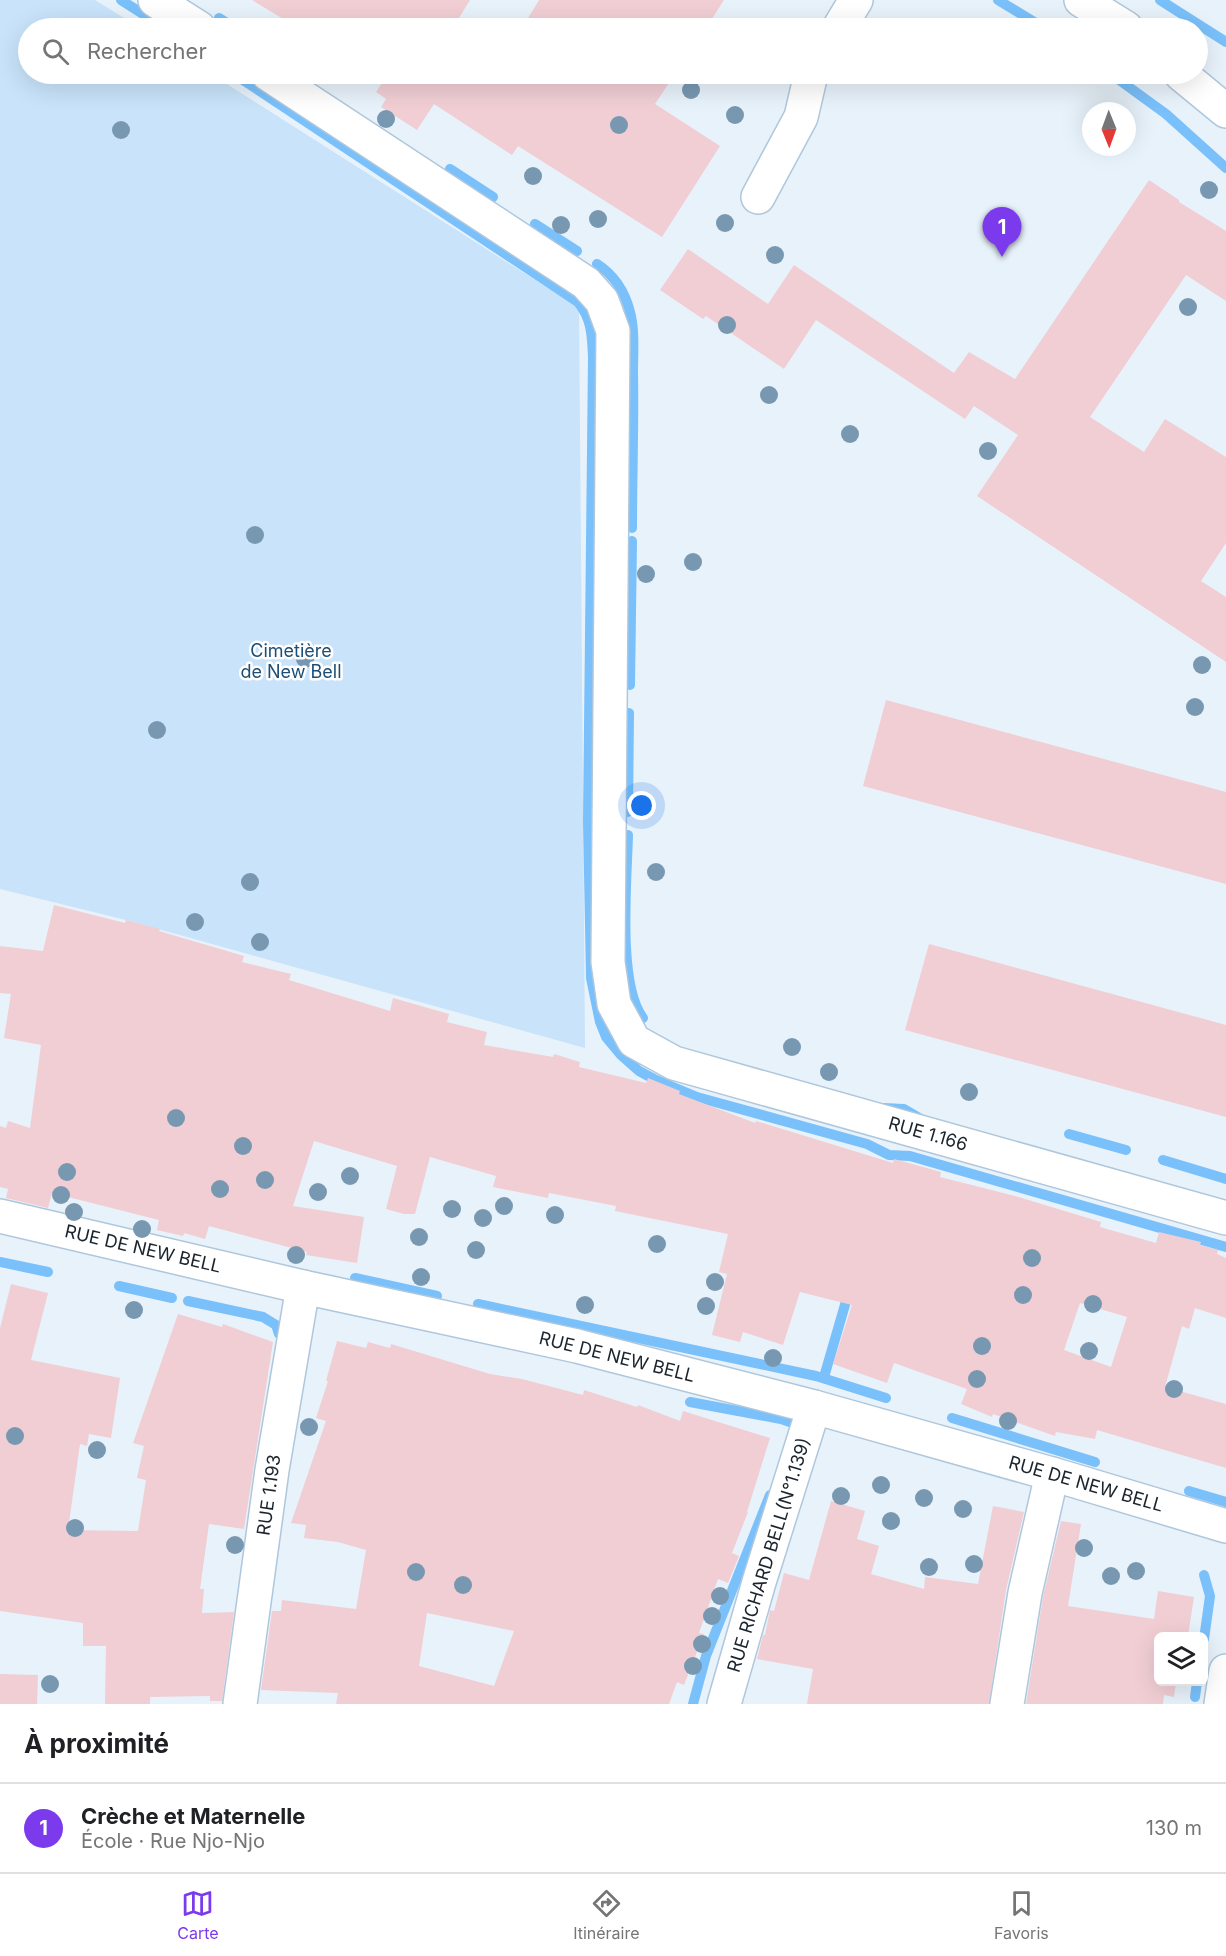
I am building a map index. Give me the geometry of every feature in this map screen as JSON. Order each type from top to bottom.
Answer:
[{"type":"street","points":[[155,0],[183,18]]},
{"type":"street","points":[[845,18],[856,0]]},
{"type":"street","points":[[1081,0],[1110,18]]},
{"type":"street","name":"RUE 1.166","points":[[283,84],[586,283],[602,301],[613,331],[608,962],[614,1004],[634,1041],[674,1063],[1226,1218]]},
{"type":"street","points":[[758,197],[801,117],[809,84]]},
{"type":"street","points":[[1193,84],[1226,111]]},
{"type":"street","name":"RUE DE NEW BELL","points":[[0,1216],[303,1287],[577,1346],[814,1407],[1226,1526]]},
{"type":"street","name":"RUE 1.193","points":[[240,1704],[272,1470],[303,1287]]},
{"type":"street","name":"RUE RICHARD BELL(N°1.139)","points":[[724,1704],[759,1582],[814,1407]]},
{"type":"street","points":[[1007,1704],[1025,1593],[1052,1474]]},
{"type":"street","points":[[1221,1704],[1226,1671]]},
{"type":"green space","name":"Cimetière de New Bell","points":[[0,0],[95,0],[124,18],[18,18],[18,84],[227,84],[579,308],[585,1048],[126,920],[0,889]]},
{"type":"building","points":[[252,0],[470,0],[459,18],[282,18]]},
{"type":"building","points":[[539,0],[724,0],[712,18],[528,18]]},
{"type":"building","points":[[381,84],[668,84],[655,104],[720,146],[662,237],[518,146],[512,155],[434,104],[417,130],[381,107],[386,99],[376,92]]},
{"type":"building","points":[[1149,180],[1226,231],[1226,301],[1186,275],[1090,417],[1144,452],[1165,419],[1226,457],[1226,543],[1201,581],[1226,597],[1226,662],[977,496],[1018,435],[974,406],[965,419],[816,320],[784,369],[706,316],[703,319],[660,290],[688,249],[768,304],[794,265],[954,373],[969,352],[1015,379]]},
{"type":"building","points":[[886,700],[1226,792],[1226,884],[863,786]]},
{"type":"building","points":[[54,905],[125,923],[126,920],[244,956],[242,962],[291,974],[289,980],[390,1011],[393,998],[449,1014],[447,1022],[487,1032],[484,1045],[553,1057],[554,1054],[580,1062],[579,1067],[646,1083],[648,1078],[680,1091],[679,1094],[755,1123],[756,1121],[893,1163],[894,1159],[941,1172],[940,1177],[1015,1196],[1101,1222],[1100,1227],[1156,1243],[1159,1232],[1201,1242],[1200,1245],[1218,1250],[1217,1254],[1226,1258],[1226,1318],[1195,1308],[1189,1329],[1182,1326],[1165,1387],[1226,1404],[1226,1468],[1097,1430],[1095,1439],[1056,1432],[1055,1436],[993,1414],[992,1417],[961,1404],[967,1389],[894,1363],[887,1383],[833,1364],[852,1305],[800,1292],[783,1345],[743,1332],[740,1342],[712,1335],[727,1274],[719,1272],[728,1234],[615,1211],[616,1206],[549,1193],[548,1198],[493,1187],[496,1176],[430,1157],[415,1214],[404,1214],[386,1209],[397,1166],[314,1141],[293,1206],[364,1217],[357,1263],[306,1255],[307,1252],[209,1226],[205,1239],[184,1233],[183,1236],[157,1230],[159,1220],[52,1193],[48,1208],[6,1198],[8,1189],[0,1187],[0,1126],[6,1128],[8,1121],[30,1128],[41,1045],[4,1038],[11,994],[0,993],[0,946],[43,951]],"holes":[[[1080,1303],[1127,1317],[1111,1367],[1064,1350]]]},
{"type":"building","points":[[929,944],[1226,1025],[1226,1117],[905,1030]]},
{"type":"building","points":[[11,1284],[48,1293],[31,1360],[120,1378],[111,1438],[89,1434],[87,1446],[80,1444],[68,1530],[138,1531],[146,1480],[137,1478],[144,1446],[133,1443],[178,1314],[222,1327],[223,1324],[273,1342],[244,1529],[209,1524],[200,1589],[204,1589],[202,1613],[234,1612],[222,1701],[210,1701],[210,1696],[150,1697],[150,1704],[105,1704],[106,1646],[83,1646],[83,1623],[0,1611],[0,1328]]},
{"type":"building","points":[[337,1341],[366,1348],[368,1342],[390,1348],[391,1344],[490,1374],[522,1379],[583,1395],[584,1390],[637,1407],[638,1405],[680,1421],[683,1411],[770,1438],[748,1512],[732,1553],[739,1556],[728,1583],[718,1579],[699,1633],[704,1634],[684,1685],[677,1682],[669,1704],[336,1704],[338,1693],[261,1690],[272,1611],[281,1611],[282,1600],[356,1609],[366,1550],[338,1542],[304,1538],[306,1525],[291,1523],[326,1421],[316,1418],[328,1381],[326,1381]],"holes":[[[427,1613],[514,1631],[494,1686],[419,1666]]]},
{"type":"building","points":[[831,1501],[865,1511],[857,1539],[879,1546],[871,1574],[924,1589],[925,1577],[978,1584],[993,1506],[1024,1512],[1006,1590],[989,1704],[807,1704],[813,1669],[757,1659],[770,1610],[774,1611],[784,1573],[809,1580]]},
{"type":"building","points":[[1061,1521],[1081,1524],[1068,1606],[1154,1619],[1158,1591],[1194,1597],[1189,1632],[1154,1632],[1154,1686],[1175,1686],[1174,1697],[1164,1695],[1163,1704],[1026,1704],[1043,1597]]},
{"type":"building","points":[[0,1674],[38,1675],[37,1704],[0,1704]]},
{"type":"waterway","points":[[121,0],[149,18]]},
{"type":"waterway","points":[[998,0],[1028,18]]},
{"type":"waterway","points":[[1160,0],[1188,18]]},
{"type":"waterway","points":[[1208,31],[1226,42]]},
{"type":"waterway","points":[[249,84],[578,302],[589,321],[593,357],[588,821],[591,978],[600,1022],[606,1037],[621,1055],[639,1071],[697,1097],[867,1144],[889,1155],[910,1156],[1226,1247]]},
{"type":"waterway","points":[[1125,84],[1166,114],[1226,168]]},
{"type":"waterway","points":[[450,169],[493,197]]},
{"type":"waterway","points":[[535,224],[577,251]]},
{"type":"waterway","points":[[597,264],[609,273],[622,291],[632,319],[632,528]]},
{"type":"waterway","points":[[630,685],[632,541]]},
{"type":"waterway","points":[[628,812],[629,713]]},
{"type":"waterway","points":[[628,835],[625,903],[627,957],[635,1002],[643,1018]]},
{"type":"waterway","points":[[883,1108],[904,1109],[921,1119]]},
{"type":"waterway","points":[[1069,1134],[1126,1150]]},
{"type":"waterway","points":[[1163,1160],[1226,1179]]},
{"type":"waterway","points":[[0,1262],[48,1272]]},
{"type":"waterway","points":[[355,1278],[437,1296]]},
{"type":"waterway","points":[[119,1286],[172,1298]]},
{"type":"waterway","points":[[824,1377],[849,1291]]},
{"type":"waterway","points":[[188,1301],[263,1317],[276,1325],[279,1334]]},
{"type":"waterway","points":[[478,1304],[816,1376],[886,1398]]},
{"type":"waterway","points":[[690,1402],[781,1419],[804,1427]]},
{"type":"waterway","points":[[952,1418],[1095,1462]]},
{"type":"waterway","points":[[1189,1491],[1226,1502]]},
{"type":"waterway","points":[[693,1704],[706,1656],[770,1495]]},
{"type":"waterway","points":[[1204,1575],[1210,1596],[1205,1632]]},
{"type":"waterway","points":[[1195,1697],[1196,1686]]},
{"type":"place","name":"Crèche et Maternelle","points":[[1002,257]]}]
